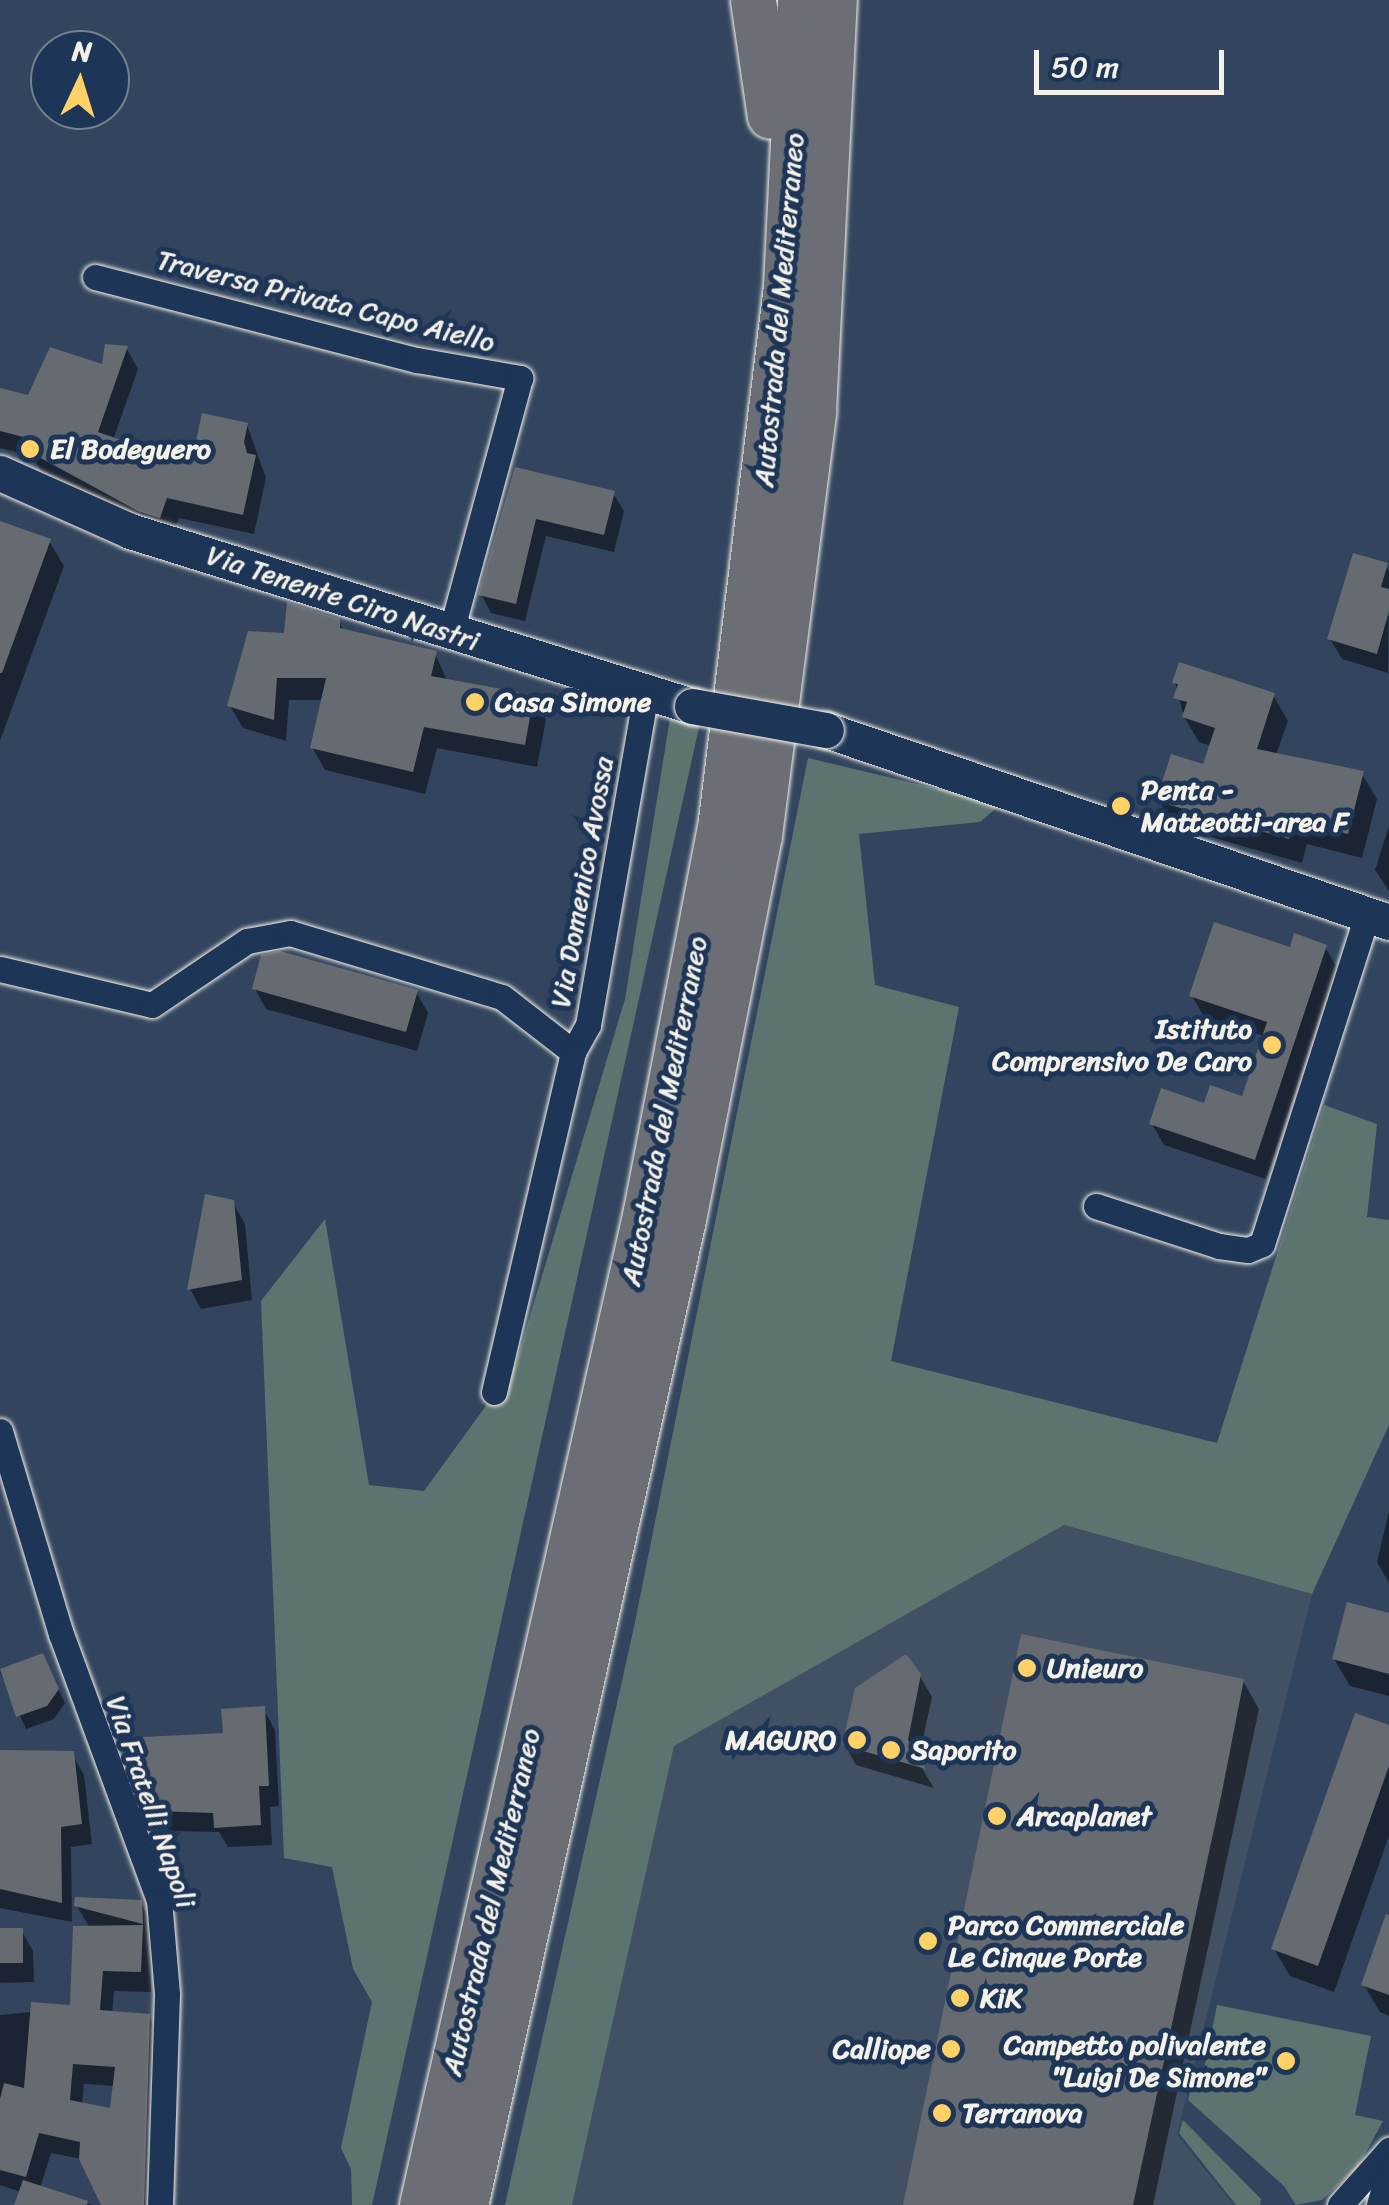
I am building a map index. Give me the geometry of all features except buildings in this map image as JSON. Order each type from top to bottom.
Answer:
[{"type":"highway","points":[[720,820],[715,739],[770,190],[770,100],[753,0]]},
{"type":"highway","name":"Autostrada del Mediterraneo","points":[[422,2205],[646,1210],[720,820],[786,286],[800,0]]},
{"type":"highway","name":"Autostrada del Mediterraneo","points":[[465,2205],[683,1219],[759,835],[812,411],[832,135],[834,0]]},
{"type":"highway","points":[[832,135],[852,0]]},
{"type":"highway","points":[[479,2205],[491,2088]]},
{"type":"street","name":"Traversa Privata Capo Aiello","points":[[95,277],[417,360],[520,378],[451,632]]},
{"type":"street","name":"Via Tenente Ciro Nastri","points":[[0,473],[130,531],[646,694],[826,730],[1378,918]]},
{"type":"street","name":"Via Domenico Avossa","points":[[0,969],[130,1004],[152,1004],[246,941],[290,932],[502,997],[573,1052],[588,1025],[646,694]]},
{"type":"street","points":[[1096,1206],[1219,1246],[1248,1250],[1262,1244],[1378,918]]},
{"type":"street","points":[[494,1392],[573,1052]]},
{"type":"street","name":"Via Fratelli Napoli","points":[[0,1431],[61,1634],[160,1900],[168,1994],[160,2205]]},
{"type":"street","points":[[1340,2205],[1389,2150]]},
{"type":"street","points":[[1378,2205],[1389,2171]]},
{"type":"shaded area","name":"Parco Commerciale Le Cinque Porte","points":[[1064,1525],[1312,1594],[1177,2135],[1234,2205],[572,2205],[674,1746]]},
{"type":"green space","points":[[670,718],[700,723],[372,2205],[352,2205],[351,2169],[341,2148],[372,2002],[353,1969],[332,1867],[284,1858],[261,1301],[325,1219],[369,1485],[424,1491],[515,1366],[625,999]]},
{"type":"green space","points":[[808,758],[1001,804],[980,822],[859,834],[875,985],[959,1007],[891,1361],[1217,1443],[1324,1105],[1377,1124],[1367,1217],[1389,1220],[1389,1425],[1312,1594],[1064,1525],[674,1746],[572,2205],[505,2205],[634,1627]]},
{"type":"green space","points":[[1217,2005],[1371,2036],[1355,2115],[1383,2121],[1358,2167],[1322,2200],[1296,2205],[1284,2186],[1188,2100],[1192,2084],[1201,2085]]},
{"type":"green space","points":[[1183,2120],[1261,2199],[1260,2205],[1236,2205],[1179,2133]]},
{"type":"place","name":"El Bodeguero","points":[[30,449]]},
{"type":"place","name":"Casa Simone","points":[[475,702]]},
{"type":"place","name":"Penta - Matteotti-area F","points":[[1121,806]]},
{"type":"place","name":"Istituto Comprensivo De Caro","points":[[1272,1045]]},
{"type":"place","name":"Unieuro","points":[[1027,1668]]},
{"type":"place","name":"MAGURO","points":[[857,1740]]},
{"type":"place","name":"Saporito","points":[[891,1750]]},
{"type":"place","name":"Arcaplanet","points":[[997,1816]]},
{"type":"place","name":"Parco Commerciale Le Cinque Porte","points":[[928,1941]]},
{"type":"place","name":"KiK","points":[[960,1998]]},
{"type":"place","name":"Calliope","points":[[951,2049]]},
{"type":"place","name":"Campetto polivalente \"Luigi De Simone\"","points":[[1286,2061]]},
{"type":"place","name":"Terranova","points":[[942,2113]]}]
